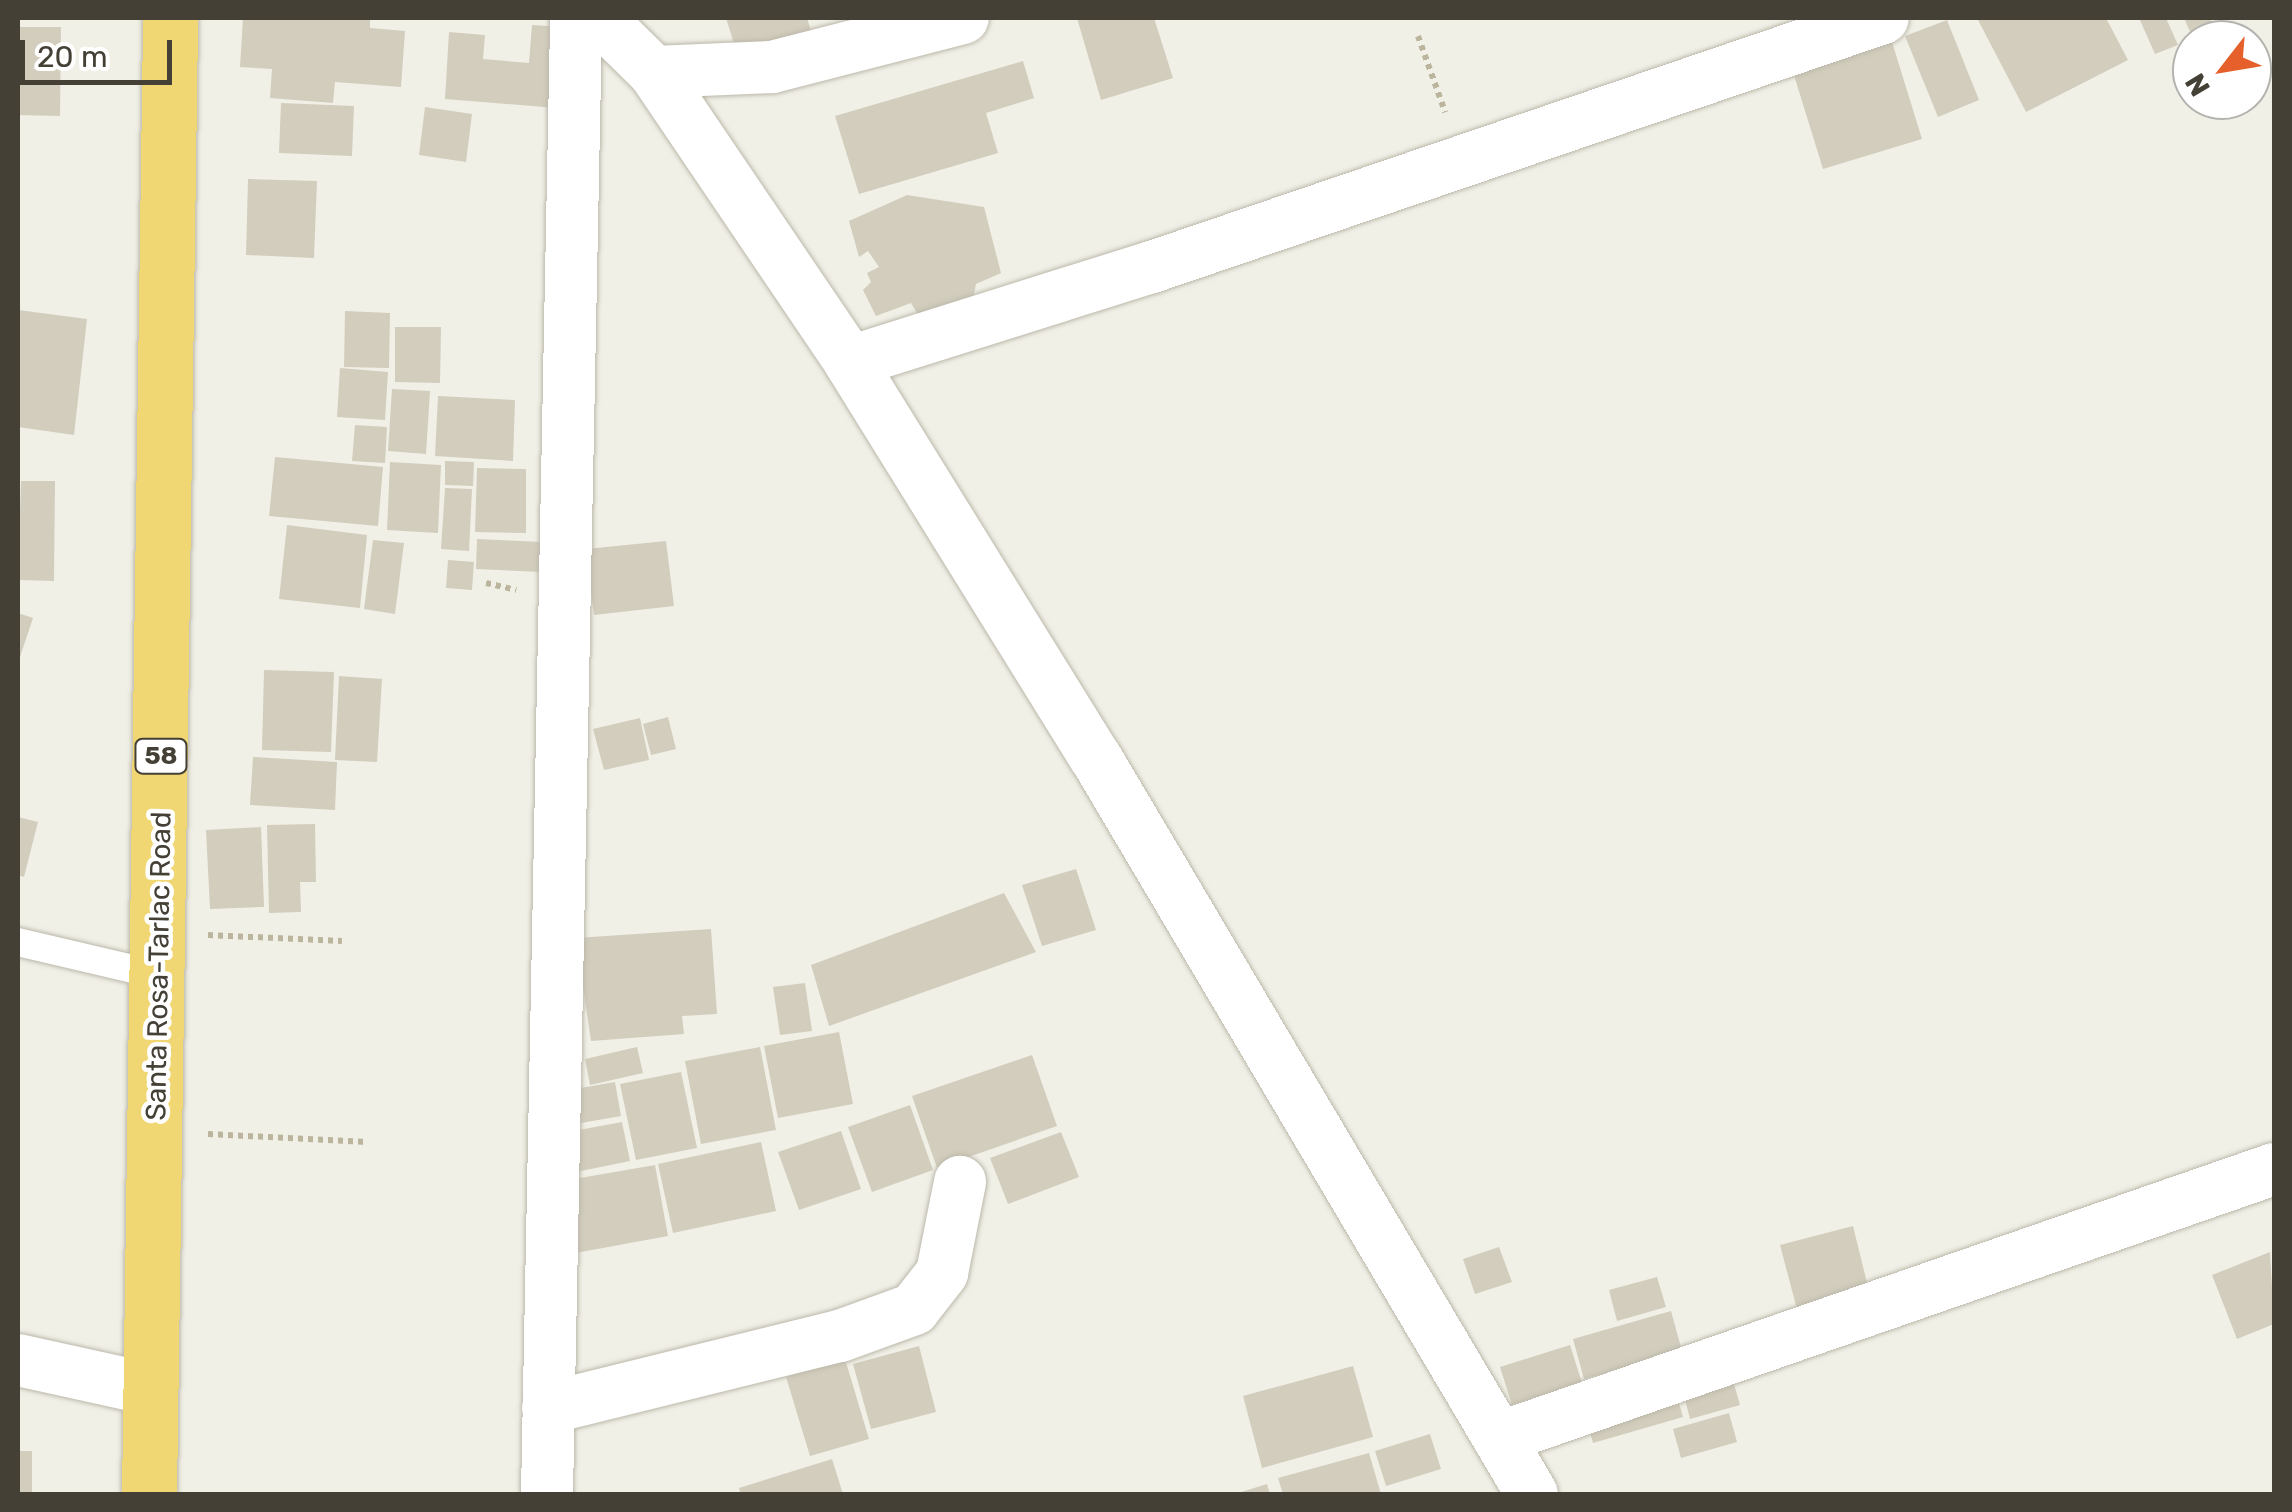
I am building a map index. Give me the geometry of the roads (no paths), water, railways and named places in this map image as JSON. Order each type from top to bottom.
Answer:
[{"type":"highway","name":"Santa Rosa-Tarlac Road","points":[[149,1494],[170,18]]},
{"type":"street","points":[[547,1494],[576,18]]},
{"type":"street","points":[[599,18],[654,72],[850,362],[1096,758],[1532,1494]]},
{"type":"street","points":[[654,72],[772,67],[963,18]]},
{"type":"street","points":[[850,362],[1883,18]]},
{"type":"street","points":[[1500,1438],[2274,1169]]},
{"type":"street","points":[[548,1408],[840,1336],[914,1310],[942,1273],[960,1182]]},
{"type":"street","points":[[18,1360],[150,1390]]},
{"type":"lane","points":[[18,942],[159,954]]}]
